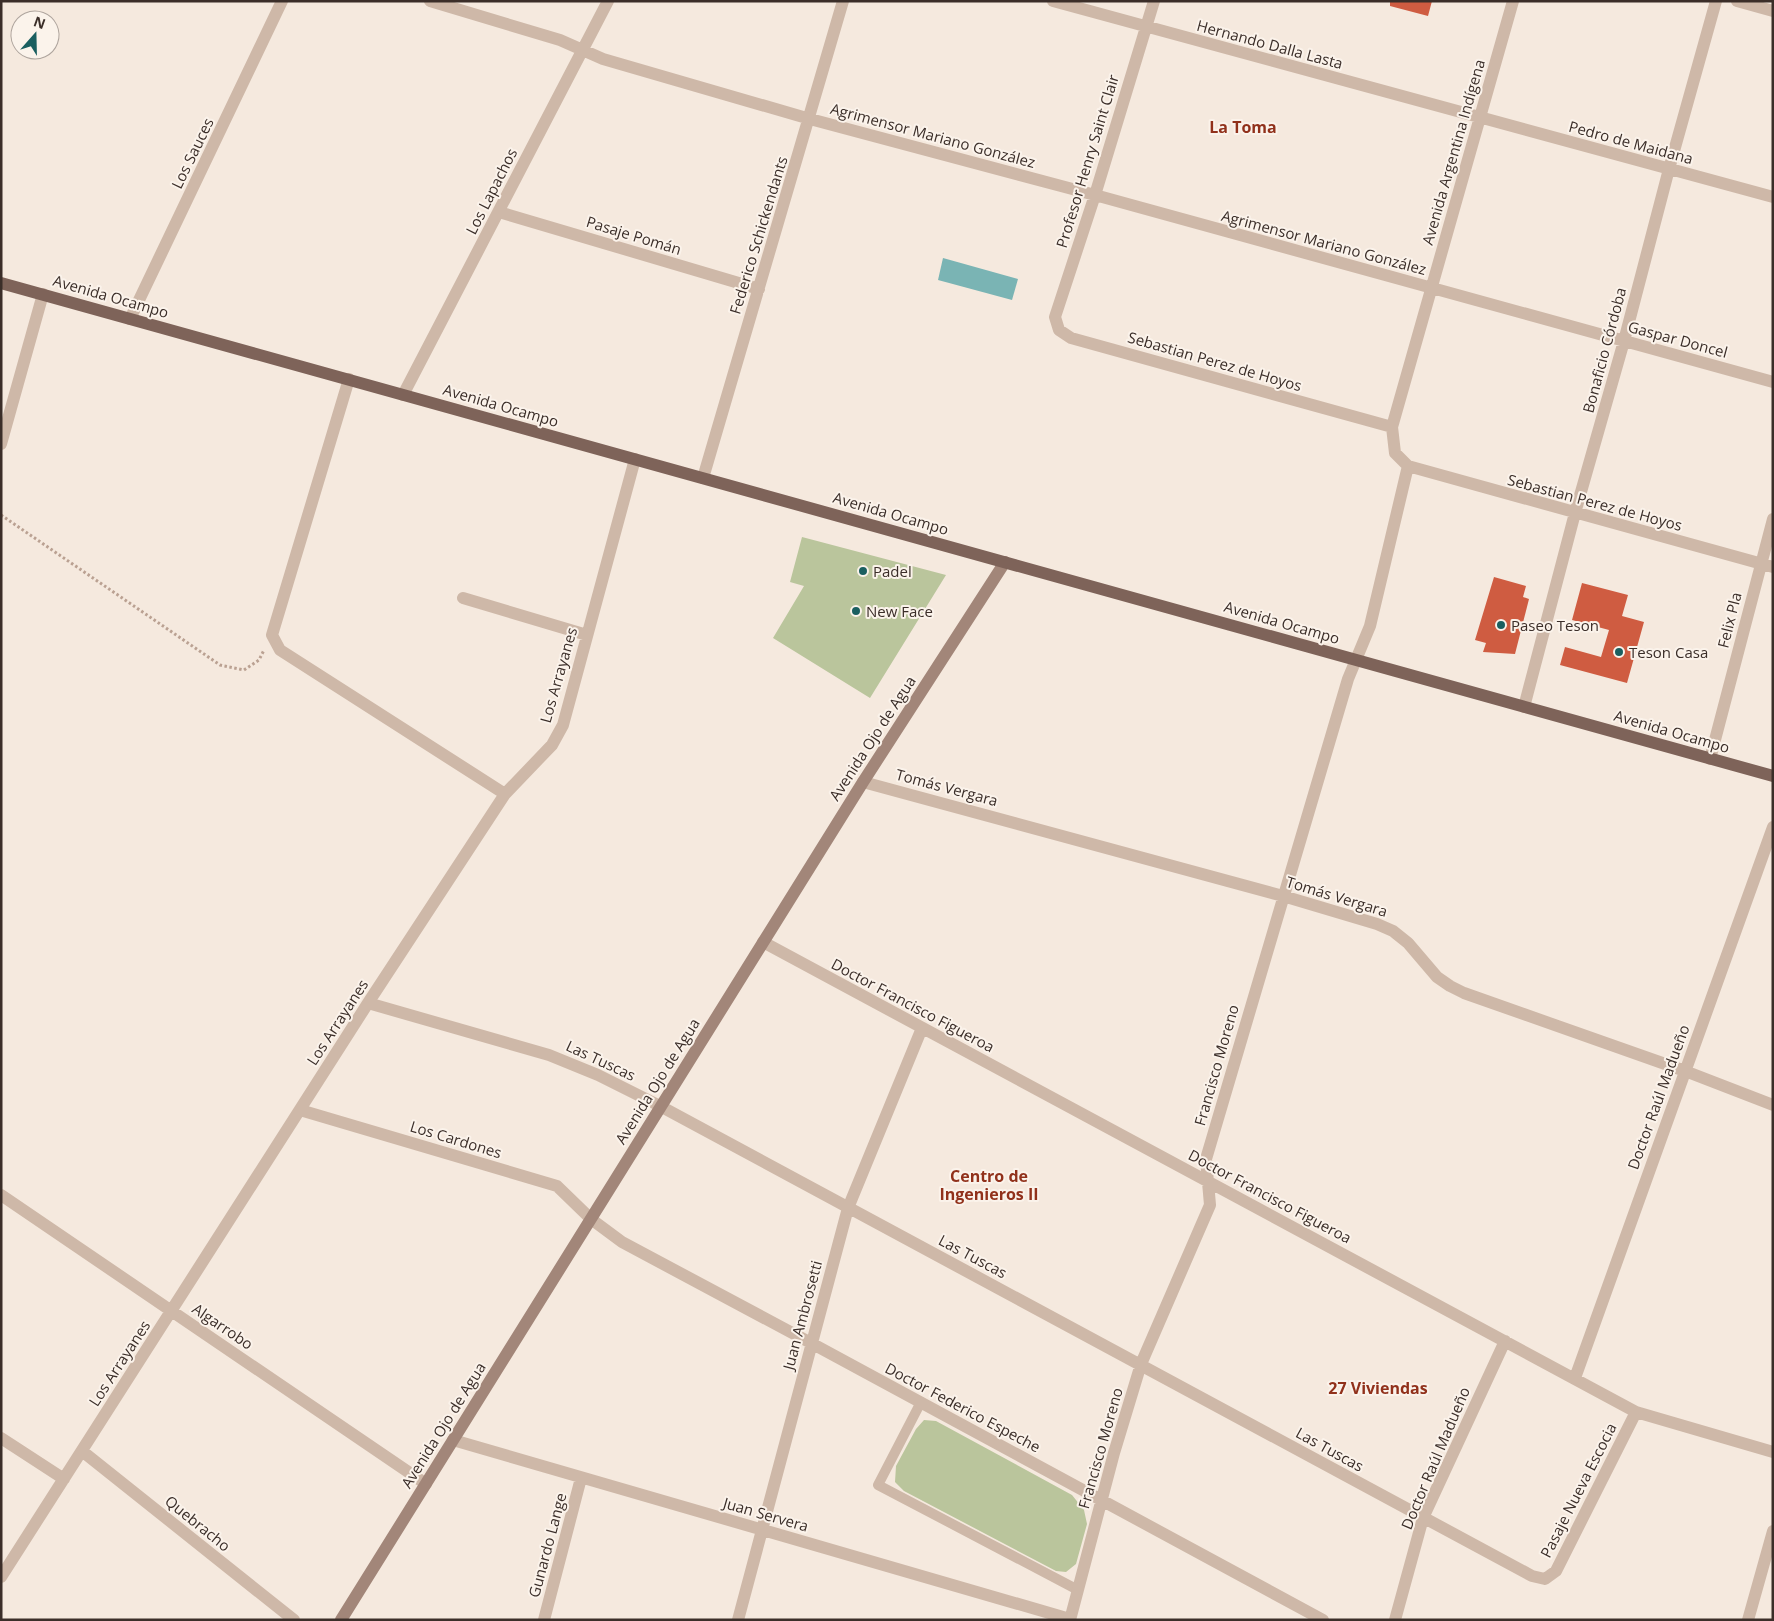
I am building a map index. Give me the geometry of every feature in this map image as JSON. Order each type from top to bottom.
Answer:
[{"type":"main road","name":"Avenida Ocampo","points":[[1,282],[1773,776]]},
{"type":"main road","name":"Avenida Ojo de Agua","points":[[340,1620],[863,782],[1005,562]]},
{"type":"street","name":"Los Sauces","points":[[130,319],[282,1]]},
{"type":"street","name":"Agrimensor Mariano González","points":[[430,1],[560,40],[603,59],[810,119],[1431,288]]},
{"type":"street","name":"Los Lapachos","points":[[403,394],[608,1]]},
{"type":"street","name":"Federico Schickendants","points":[[703,478],[844,1]]},
{"type":"street","name":"Hernando Dalla Lasta","points":[[1053,1],[1480,118]]},
{"type":"street","name":"Profesor Henry Saint Clair","points":[[1059,330],[1055,317],[1095,196],[1154,1]]},
{"type":"street","name":"Avenida Argentina Indígena","points":[[1392,427],[1513,1]]},
{"type":"street","name":"Bonaficio Córdoba","points":[[1524,707],[1575,513],[1624,341],[1716,1]]},
{"type":"street","points":[[1737,1],[1773,11]]},
{"type":"street","name":"Pedro de Maidana","points":[[1480,118],[1773,198]]},
{"type":"street","name":"Pasaje Pomán","points":[[499,212],[759,289]]},
{"type":"street","name":"Gaspar Doncel","points":[[1431,288],[1773,382]]},
{"type":"street","points":[[1,444],[43,294]]},
{"type":"street","name":"Sebastian Perez de Hoyos","points":[[1059,330],[1072,338],[1392,427]]},
{"type":"street","points":[[349,379],[272,636],[280,650],[505,794]]},
{"type":"street","points":[[1355,660],[1370,626],[1408,466],[1395,453],[1392,427]]},
{"type":"street","name":"Los Arrayanes","points":[[1,1577],[368,1003],[505,794],[552,745],[563,725],[635,459]]},
{"type":"street","name":"Sebastian Perez de Hoyos","points":[[1408,466],[1767,566]]},
{"type":"street","name":"Felix Pla","points":[[1710,759],[1767,566],[1773,518]]},
{"type":"street","points":[[463,598],[587,635]]},
{"type":"street","name":"Francisco Moreno","points":[[1070,1619],[1101,1500],[1141,1364],[1210,1205],[1206,1159],[1355,660]]},
{"type":"street","name":"Tomás Vergara","points":[[863,782],[1283,896],[1377,924],[1408,942],[1437,977],[1464,993],[1685,1071],[1773,1105]]},
{"type":"street","name":"Doctor Raúl Madueño","points":[[1575,1378],[1773,827]]},
{"type":"street","name":"Doctor Francisco Figueroa","points":[[763,942],[1636,1412],[1773,1452]]},
{"type":"street","name":"Las Tuscas","points":[[368,1003],[549,1055],[598,1075],[660,1106],[1141,1364],[1423,1518],[1532,1576],[1545,1579]]},
{"type":"street","name":"Juan Ambrosetti","points":[[738,1620],[848,1208],[922,1028]]},
{"type":"street","name":"Los Cardones","points":[[300,1110],[556,1186],[591,1219]]},
{"type":"street","name":"Algarrobo","points":[[1,1195],[426,1484]]},
{"type":"street","name":"Doctor Federico Espeche","points":[[591,1219],[622,1242],[1323,1620]]},
{"type":"street","name":"Doctor Raúl Madueño","points":[[1395,1620],[1423,1518],[1505,1341]]},
{"type":"street","name":"Pasaje Nueva Escocia","points":[[1545,1579],[1556,1571],[1636,1412]]},
{"type":"street","points":[[1,1438],[64,1479]]},
{"type":"street","name":"Juan Servera","points":[[453,1440],[1070,1619]]},
{"type":"street","name":"Quebracho","points":[[82,1451],[294,1620]]},
{"type":"street","name":"Gunardo Lange","points":[[544,1620],[581,1478]]},
{"type":"street","points":[[1748,1620],[1773,1531]]},
{"type":"lane","points":[[921,1402],[878,1485],[1078,1590]]},
{"type":"path","points":[[1,515],[220,665],[244,670],[259,660],[272,636]]},
{"type":"green space","name":"New Face","points":[[802,537],[946,575],[870,698],[773,638],[804,586],[790,582]]},
{"type":"green space","points":[[924,1420],[936,1421],[1072,1495],[1084,1510],[1087,1524],[1076,1564],[1066,1572],[1056,1571],[904,1491],[895,1482],[896,1466],[916,1429]]},
{"type":"water","points":[[943,258],[1018,279],[1012,300],[938,280]]},
{"type":"building","points":[[1390,1],[1432,1],[1428,16],[1390,6]]},
{"type":"building","name":"Paseo Teson","points":[[1494,577],[1526,586],[1523,597],[1529,599],[1515,654],[1483,652],[1486,643],[1475,640]]},
{"type":"building","points":[[1582,583],[1628,595],[1622,616],[1644,622],[1627,683],[1560,665],[1565,647],[1601,657],[1609,630],[1572,620]]},
{"type":"place","name":"Padel","points":[[863,571]]},
{"type":"place","name":"New Face","points":[[856,611]]},
{"type":"place","name":"Paseo Teson","points":[[1501,625]]},
{"type":"place","name":"Teson Casa","points":[[1619,652]]},
{"type":"district","name":"La Toma","points":[[1243,127]]},
{"type":"district","name":"Centro de Ingenieros II","points":[[989,1185]]},
{"type":"district","name":"27 Viviendas","points":[[1378,1388]]}]
